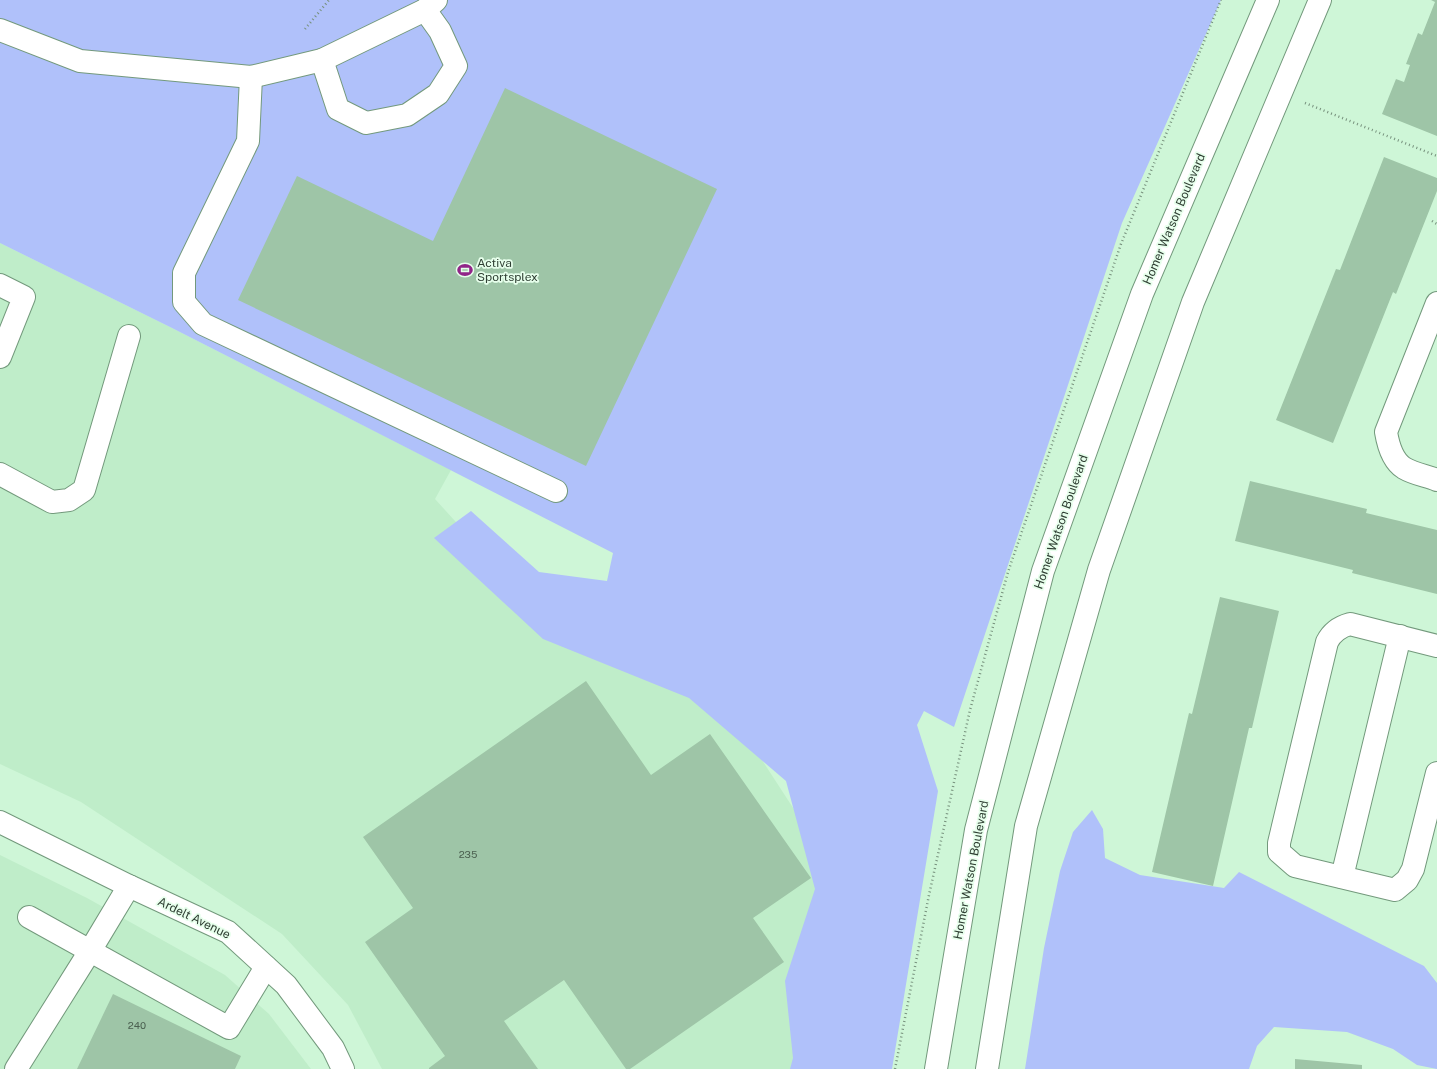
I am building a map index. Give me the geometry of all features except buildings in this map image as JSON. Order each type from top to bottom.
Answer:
[{"type":"main road","name":"Homer Watson Boulevard","points":[[936,1069],[976,830],[1043,570],[1142,294],[1268,0]]},
{"type":"main road","points":[[987,1069],[1026,826],[1099,570],[1193,302],[1320,0]]},
{"type":"main road","points":[[0,30],[80,61],[251,77],[322,60],[431,5],[440,31],[456,66],[438,94],[407,115],[366,123],[338,109],[322,60]]},
{"type":"main road","points":[[251,77],[248,141],[184,273],[184,302],[204,324],[556,491]]},
{"type":"main road","points":[[0,285],[24,297],[0,357]]},
{"type":"main road","points":[[1437,303],[1386,432],[1388,444],[1395,458],[1403,468],[1437,480]]},
{"type":"main road","points":[[0,474],[52,502],[69,500],[84,490],[129,336]]},
{"type":"main road","points":[[1437,646],[1350,624],[1341,627],[1331,634],[1327,642],[1279,843],[1279,852],[1295,866],[1395,890],[1407,880],[1413,869],[1437,773]]},
{"type":"main road","points":[[1342,877],[1400,636]]},
{"type":"main road","name":"Ardelt Avenue","points":[[0,822],[129,886],[228,932],[286,985],[333,1048],[343,1069]]},
{"type":"main road","points":[[16,1069],[129,886]]},
{"type":"main road","points":[[29,917],[229,1028],[266,967]]},
{"type":"path","points":[[304,29],[329,0]]},
{"type":"path","points":[[1305,103],[1437,156]]},
{"type":"path","points":[[1432,221],[1437,224]]},
{"type":"shaded area","points":[[0,0],[1221,0],[1122,223],[954,727],[924,711],[917,725],[938,791],[892,1069],[790,1069],[793,1058],[785,981],[815,889],[786,781],[689,698],[543,639],[434,538],[471,511],[539,572],[607,581],[613,553],[172,328],[0,243]]},
{"type":"shaded area","points":[[0,243],[172,328],[451,470],[435,499],[465,532],[721,697],[825,857],[792,1069],[382,1069],[348,1005],[282,934],[81,802],[0,764]]},
{"type":"shaded area","points":[[1092,810],[1103,829],[1105,858],[1140,875],[1224,888],[1239,872],[1424,966],[1437,983],[1437,1069],[1417,1065],[1393,1049],[1347,1032],[1274,1027],[1257,1046],[1249,1069],[1025,1069],[1044,948],[1060,871],[1073,832]]},
{"type":"shaded area","points":[[0,855],[87,898],[225,975],[269,1014],[311,1069],[0,1069]]},
{"type":"place","name":"Activa Sportsplex","points":[[465,270]]}]
